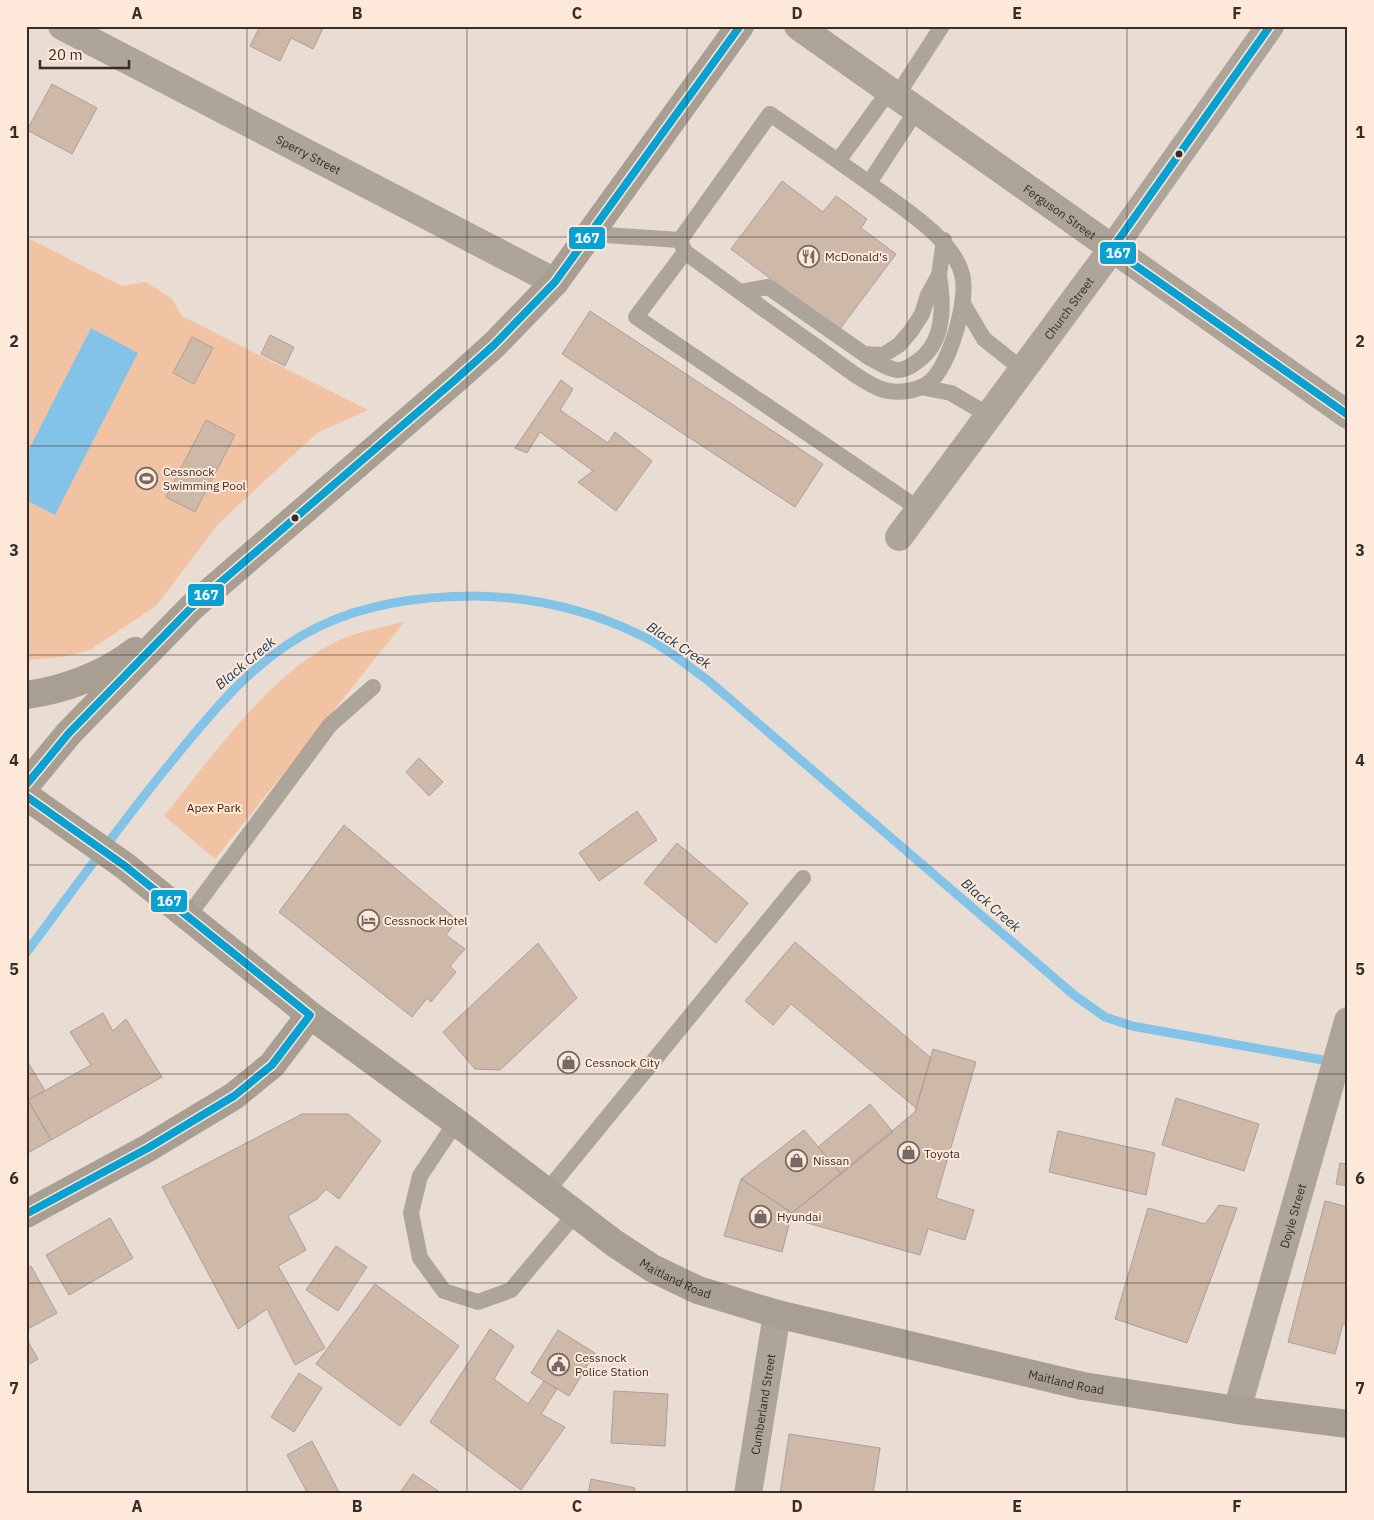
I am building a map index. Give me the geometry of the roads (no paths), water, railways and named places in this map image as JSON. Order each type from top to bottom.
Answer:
[{"type":"main road","points":[[26,695],[45,692],[118,664],[192,607],[494,345],[555,282],[740,26]]},
{"type":"main road","points":[[26,785],[69,733],[192,607]]},
{"type":"main road","name":"Maitland Road","points":[[26,796],[125,866],[310,1015],[456,1122],[614,1243],[652,1268],[698,1290],[777,1314],[1083,1386],[1237,1410],[1348,1424]]},
{"type":"main road","points":[[26,1214],[148,1148],[234,1096],[272,1065],[310,1015]]},
{"type":"street","name":"Sperry Street","points":[[62,26],[555,282]]},
{"type":"street","name":"Ferguson Street","points":[[798,26],[1348,415]]},
{"type":"street","name":"Church Street","points":[[899,537],[1112,249],[1270,26]]},
{"type":"street","name":"Doyle Street","points":[[1237,1410],[1325,1093],[1345,1030]]},
{"type":"street","name":"Cumberland Street","points":[[748,1494],[777,1314]]},
{"type":"lane","points":[[869,183],[900,99],[942,26]]},
{"type":"lane","points":[[838,161],[900,99]]},
{"type":"lane","points":[[590,234],[682,246],[740,292],[849,370],[884,390],[907,391],[921,387],[931,381],[946,360],[955,335],[962,302],[962,274],[944,240],[869,183],[770,114],[682,246],[636,317],[919,509]]},
{"type":"lane","points":[[740,292],[768,287],[864,354],[886,367],[898,370],[909,367],[921,360],[933,346],[939,334],[943,298],[940,275],[944,240]]},
{"type":"lane","points":[[864,354],[883,355],[899,345],[922,314],[928,295],[940,275]]},
{"type":"lane","points":[[962,302],[984,339],[1023,370]]},
{"type":"lane","points":[[921,387],[951,393],[990,416]]},
{"type":"lane","points":[[189,916],[330,725],[374,687]]},
{"type":"lane","points":[[547,1191],[803,878]]},
{"type":"lane","points":[[456,1122],[420,1176],[412,1213],[420,1258],[444,1291],[478,1302],[512,1290],[576,1213]]},
{"type":"water","points":[[91,328],[138,353],[55,515],[26,500],[26,455]]},
{"type":"waterway","name":"Black Creek","points":[[26,953],[116,832],[188,741],[238,685],[276,652],[320,626],[376,606],[436,597],[497,597],[559,606],[599,618],[648,639],[675,656],[710,682],[1074,995],[1105,1017],[1132,1026],[1334,1062]]},
{"type":"place","name":"McDonald's","points":[[809,256]]},
{"type":"place","name":"Cessnock Swimming Pool","points":[[147,478]]},
{"type":"place","name":"Cessnock Hotel","points":[[368,920]]},
{"type":"place","name":"Cessnock City","points":[[569,1062]]},
{"type":"place","name":"Toyota","points":[[908,1153]]},
{"type":"place","name":"Nissan","points":[[797,1160]]},
{"type":"place","name":"Hyundai","points":[[761,1216]]},
{"type":"place","name":"Cessnock Police Station","points":[[559,1364]]},
{"type":"park label","name":"Apex Park","points":[[214,807]]}]
